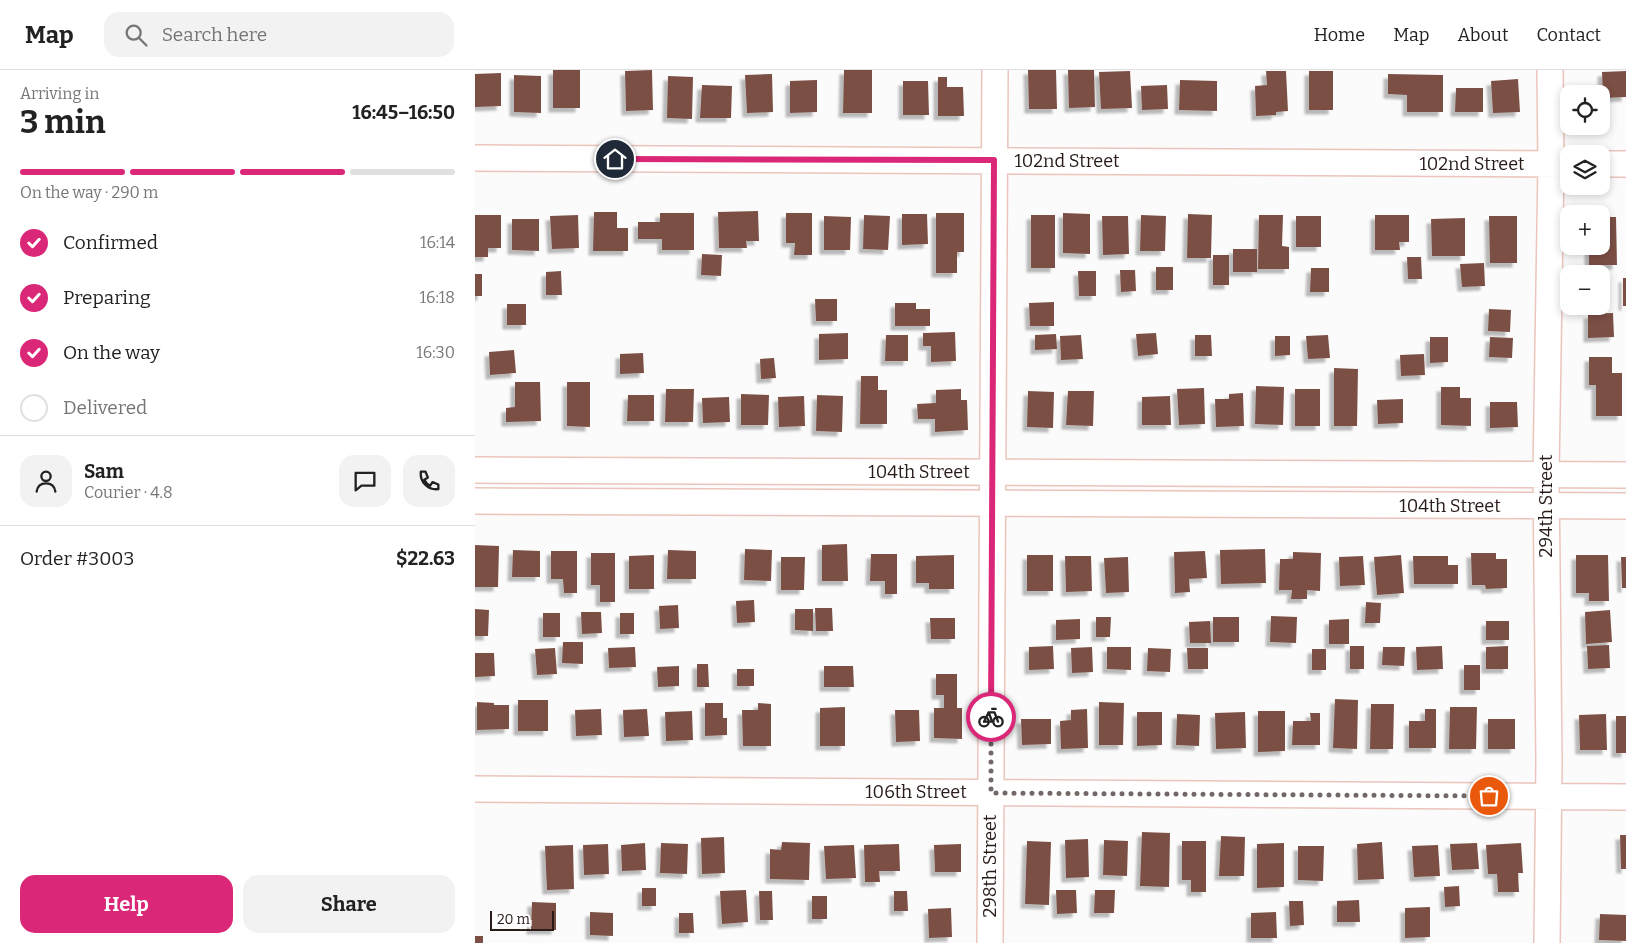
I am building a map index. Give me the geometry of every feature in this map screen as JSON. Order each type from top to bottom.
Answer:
[{"type":"street","name":"298th Street","points":[[990,943],[995,70]]},
{"type":"street","name":"294th Street","points":[[1547,943],[1546,475],[1560,164],[1551,70]]},
{"type":"street","name":"102nd Street","points":[[475,158],[1560,164]]},
{"type":"street","points":[[1610,164],[1626,164]]},
{"type":"street","name":"104th Street","points":[[475,470],[1626,475]]},
{"type":"street","points":[[622,471],[622,502]]},
{"type":"street","points":[[1275,474],[1275,505]]},
{"type":"street","name":"104th Street","points":[[475,501],[1626,506]]},
{"type":"street","name":"106th Street","points":[[475,789],[1626,797]]},
{"type":"building","points":[[553,70],[580,70],[580,108],[553,108]]},
{"type":"building","points":[[652,70],[653,110],[626,111],[625,71]]},
{"type":"building","points":[[844,70],[872,70],[872,113],[843,113]]},
{"type":"building","points":[[1028,70],[1056,70],[1057,109],[1029,109]]},
{"type":"building","points":[[1068,70],[1094,70],[1095,107],[1069,108]]},
{"type":"building","points":[[1130,71],[1132,108],[1101,109],[1099,72]]},
{"type":"building","points":[[1266,71],[1286,71],[1288,111],[1276,112],[1276,115],[1256,116],[1255,86],[1267,85]]},
{"type":"building","points":[[1309,71],[1333,71],[1333,110],[1309,110]]},
{"type":"building","points":[[1626,71],[1626,97],[1610,98],[1610,85],[1602,85],[1602,72]]},
{"type":"building","points":[[501,73],[501,106],[475,107],[475,74]]},
{"type":"building","points":[[772,74],[773,112],[747,113],[745,75]]},
{"type":"building","points":[[1388,74],[1443,75],[1443,112],[1407,112],[1407,95],[1388,94]]},
{"type":"building","points":[[514,75],[541,76],[541,113],[514,112]]},
{"type":"building","points":[[668,76],[693,77],[692,119],[667,118]]},
{"type":"building","points":[[938,77],[947,77],[947,87],[963,87],[964,116],[938,116]]},
{"type":"building","points":[[1518,79],[1520,112],[1493,113],[1491,81]]},
{"type":"building","points":[[817,80],[817,112],[790,113],[790,81]]},
{"type":"building","points":[[1180,80],[1217,81],[1217,111],[1179,110]]},
{"type":"building","points":[[903,81],[928,81],[929,115],[903,115]]},
{"type":"building","points":[[702,85],[732,86],[731,118],[700,118]]},
{"type":"building","points":[[1167,85],[1168,109],[1142,110],[1141,86]]},
{"type":"building","points":[[1456,88],[1483,88],[1483,112],[1455,112]]},
{"type":"building","points":[[758,211],[759,241],[746,241],[747,248],[719,248],[718,212]]},
{"type":"building","points":[[594,212],[617,212],[617,228],[628,228],[628,251],[593,251]]},
{"type":"building","points":[[660,213],[694,213],[694,250],[662,250],[662,239],[638,239],[638,222],[660,222]]},
{"type":"building","points":[[786,213],[812,213],[812,255],[794,255],[795,243],[786,243]]},
{"type":"building","points":[[936,213],[964,213],[964,252],[957,252],[957,273],[936,273]]},
{"type":"building","points":[[1063,213],[1090,214],[1090,254],[1063,253]]},
{"type":"building","points":[[902,214],[927,214],[928,244],[902,245]]},
{"type":"building","points":[[1188,214],[1212,215],[1211,258],[1187,258]]},
{"type":"building","points":[[475,215],[501,215],[501,248],[488,248],[488,257],[475,257]]},
{"type":"building","points":[[578,215],[579,248],[552,249],[550,216]]},
{"type":"building","points":[[864,215],[890,216],[888,250],[863,249]]},
{"type":"building","points":[[1031,215],[1055,215],[1055,268],[1031,268]]},
{"type":"building","points":[[1141,215],[1166,216],[1165,251],[1140,251]]},
{"type":"building","points":[[1259,215],[1283,215],[1282,246],[1289,247],[1289,269],[1258,269]]},
{"type":"building","points":[[1375,215],[1409,215],[1409,242],[1399,242],[1400,250],[1375,250]]},
{"type":"building","points":[[824,216],[851,217],[850,250],[824,250]]},
{"type":"building","points":[[1102,216],[1128,216],[1129,254],[1103,255]]},
{"type":"building","points":[[1296,216],[1321,216],[1321,247],[1296,247]]},
{"type":"building","points":[[1489,216],[1517,216],[1517,263],[1490,263]]},
{"type":"building","points":[[1610,217],[1616,217],[1617,265],[1589,265],[1589,255],[1610,255]]},
{"type":"building","points":[[1465,218],[1465,256],[1432,256],[1431,219]]},
{"type":"building","points":[[512,219],[539,219],[539,251],[512,250]]},
{"type":"building","points":[[1233,249],[1257,249],[1257,272],[1233,272]]},
{"type":"building","points":[[702,254],[722,255],[721,276],[701,275]]},
{"type":"building","points":[[1213,255],[1229,255],[1229,285],[1213,285]]},
{"type":"building","points":[[1407,257],[1421,257],[1422,279],[1408,279]]},
{"type":"building","points":[[1484,263],[1485,286],[1462,287],[1460,264]]},
{"type":"building","points":[[1156,267],[1173,267],[1173,290],[1156,290]]},
{"type":"building","points":[[1311,268],[1329,268],[1329,292],[1310,292]]},
{"type":"building","points":[[1120,270],[1135,270],[1136,291],[1121,292]]},
{"type":"building","points":[[561,271],[562,295],[546,295],[546,272]]},
{"type":"building","points":[[1078,271],[1096,271],[1096,296],[1079,296]]},
{"type":"building","points":[[475,274],[482,274],[482,296],[475,296]]},
{"type":"building","points":[[1623,278],[1626,278],[1626,306],[1623,306]]},
{"type":"building","points":[[815,299],[837,299],[837,321],[816,321]]},
{"type":"building","points":[[1054,302],[1054,326],[1030,326],[1029,303]]},
{"type":"building","points":[[895,303],[916,303],[916,309],[930,309],[930,326],[895,326]]},
{"type":"building","points":[[507,304],[526,304],[526,325],[507,325]]},
{"type":"building","points":[[1489,309],[1511,310],[1510,332],[1488,331]]},
{"type":"building","points":[[1610,313],[1613,313],[1614,337],[1588,338],[1588,315],[1610,315]]},
{"type":"building","points":[[955,332],[956,361],[931,362],[931,346],[923,346],[923,333]]},
{"type":"building","points":[[848,333],[848,359],[819,360],[819,334]]},
{"type":"building","points":[[1156,333],[1158,354],[1138,356],[1136,334]]},
{"type":"building","points":[[1056,334],[1057,349],[1035,350],[1035,335]]},
{"type":"building","points":[[886,335],[908,335],[908,361],[885,361]]},
{"type":"building","points":[[1081,335],[1083,359],[1061,360],[1060,336]]},
{"type":"building","points":[[1195,335],[1211,335],[1212,356],[1195,356]]},
{"type":"building","points":[[1328,335],[1330,358],[1308,359],[1306,336]]},
{"type":"building","points":[[1275,336],[1290,336],[1290,355],[1275,356]]},
{"type":"building","points":[[1430,337],[1448,337],[1448,362],[1430,363]]},
{"type":"building","points":[[1490,337],[1513,338],[1512,358],[1489,357]]},
{"type":"building","points":[[514,350],[516,373],[490,375],[489,352]]},
{"type":"building","points":[[643,353],[644,373],[620,374],[620,354]]},
{"type":"building","points":[[1424,354],[1425,375],[1401,376],[1400,355]]},
{"type":"building","points":[[1589,357],[1612,357],[1612,373],[1622,373],[1622,416],[1596,416],[1596,385],[1589,385]]},
{"type":"building","points":[[774,358],[776,378],[761,379],[760,359]]},
{"type":"building","points":[[1334,368],[1358,369],[1357,426],[1334,426]]},
{"type":"building","points":[[861,376],[878,376],[878,390],[887,390],[887,424],[860,424]]},
{"type":"building","points":[[515,382],[540,382],[541,421],[506,422],[506,408],[515,407]]},
{"type":"building","points":[[567,382],[590,382],[590,427],[567,426]]},
{"type":"building","points":[[1256,386],[1284,387],[1283,425],[1255,424]]},
{"type":"building","points":[[1441,387],[1460,387],[1460,398],[1471,398],[1471,426],[1441,425]]},
{"type":"building","points":[[1204,388],[1205,424],[1179,425],[1177,389]]},
{"type":"building","points":[[666,389],[694,389],[693,422],[665,422]]},
{"type":"building","points":[[961,389],[961,400],[967,400],[968,430],[935,432],[935,419],[918,419],[917,404],[936,403],[936,390]]},
{"type":"building","points":[[1295,389],[1320,389],[1320,426],[1295,426]]},
{"type":"building","points":[[1028,391],[1054,392],[1053,428],[1027,427]]},
{"type":"building","points":[[1068,391],[1094,391],[1093,426],[1066,425]]},
{"type":"building","points":[[1243,393],[1244,426],[1216,427],[1215,399],[1229,399],[1229,394]]},
{"type":"building","points":[[741,394],[769,395],[768,425],[741,425]]},
{"type":"building","points":[[628,395],[654,395],[654,421],[627,421]]},
{"type":"building","points":[[817,395],[843,396],[842,432],[816,431]]},
{"type":"building","points":[[804,396],[805,426],[779,427],[778,397]]},
{"type":"building","points":[[1170,396],[1171,425],[1142,425],[1142,397]]},
{"type":"building","points":[[729,397],[730,422],[703,423],[702,398]]},
{"type":"building","points":[[1403,399],[1403,423],[1378,424],[1377,400]]},
{"type":"building","points":[[1490,402],[1517,402],[1518,427],[1490,428]]},
{"type":"building","points":[[847,544],[848,581],[822,581],[822,545]]},
{"type":"building","points":[[475,545],[499,546],[498,587],[475,587]]},
{"type":"building","points":[[745,549],[772,550],[771,581],[744,580]]},
{"type":"building","points":[[1265,549],[1266,583],[1221,584],[1220,550]]},
{"type":"building","points":[[513,550],[540,551],[540,577],[512,577]]},
{"type":"building","points":[[668,550],[696,551],[696,579],[667,579]]},
{"type":"building","points":[[551,551],[577,551],[577,593],[564,593],[563,579],[551,579]]},
{"type":"building","points":[[1205,551],[1207,578],[1189,579],[1190,592],[1175,593],[1174,552]]},
{"type":"building","points":[[1293,552],[1321,553],[1320,591],[1307,590],[1307,599],[1291,599],[1292,590],[1279,590],[1280,559],[1293,559]]},
{"type":"building","points":[[591,553],[615,553],[615,602],[600,602],[600,585],[591,585]]},
{"type":"building","points":[[1471,553],[1496,553],[1496,559],[1507,559],[1507,588],[1486,589],[1485,585],[1472,585]]},
{"type":"building","points":[[871,554],[897,554],[897,594],[885,594],[885,581],[870,581]]},
{"type":"building","points":[[654,555],[654,589],[629,589],[629,556]]},
{"type":"building","points":[[954,555],[954,589],[929,589],[929,583],[916,583],[916,556]]},
{"type":"building","points":[[1027,555],[1053,555],[1053,591],[1027,591]]},
{"type":"building","points":[[1401,555],[1404,593],[1377,595],[1374,557]]},
{"type":"building","points":[[1576,555],[1608,555],[1609,601],[1589,601],[1589,593],[1576,593]]},
{"type":"building","points":[[1065,556],[1091,556],[1092,591],[1066,592]]},
{"type":"building","points":[[1363,556],[1365,585],[1340,586],[1339,557]]},
{"type":"building","points":[[1413,556],[1448,556],[1448,565],[1458,565],[1458,584],[1414,584]]},
{"type":"building","points":[[781,557],[805,557],[804,590],[781,590]]},
{"type":"building","points":[[1128,557],[1129,592],[1106,593],[1104,558]]},
{"type":"building","points":[[1621,557],[1626,557],[1626,588],[1622,588]]},
{"type":"building","points":[[754,600],[755,622],[737,623],[736,601]]},
{"type":"building","points":[[1366,602],[1381,603],[1380,623],[1365,623]]},
{"type":"building","points":[[678,605],[679,628],[660,629],[659,606]]},
{"type":"building","points":[[815,608],[832,608],[833,631],[816,631]]},
{"type":"building","points":[[475,609],[489,610],[488,636],[475,636]]},
{"type":"building","points":[[795,609],[813,609],[813,631],[795,630]]},
{"type":"building","points":[[1610,610],[1612,642],[1586,644],[1585,612]]},
{"type":"building","points":[[581,612],[601,612],[602,633],[582,634]]},
{"type":"building","points":[[543,613],[560,613],[560,637],[543,637]]},
{"type":"building","points":[[620,613],[634,613],[634,634],[620,634]]},
{"type":"building","points":[[1271,616],[1297,617],[1296,643],[1270,642]]},
{"type":"building","points":[[1096,617],[1111,617],[1110,637],[1096,637]]},
{"type":"building","points":[[1213,617],[1239,617],[1239,642],[1213,642]]},
{"type":"building","points":[[930,618],[955,618],[955,639],[931,639]]},
{"type":"building","points":[[1080,619],[1080,639],[1056,640],[1056,620]]},
{"type":"building","points":[[1349,619],[1349,644],[1329,644],[1329,620]]},
{"type":"building","points":[[1210,621],[1211,643],[1190,643],[1189,622]]},
{"type":"building","points":[[1486,621],[1509,621],[1509,640],[1486,640]]},
{"type":"building","points":[[563,642],[583,642],[583,664],[562,663]]},
{"type":"building","points":[[1609,645],[1610,668],[1588,669],[1587,646]]},
{"type":"building","points":[[1053,646],[1054,669],[1029,670],[1029,647]]},
{"type":"building","points":[[1350,646],[1364,646],[1364,669],[1350,669]]},
{"type":"building","points":[[1442,646],[1443,669],[1417,670],[1416,647]]},
{"type":"building","points":[[1508,646],[1508,669],[1486,669],[1486,647]]},
{"type":"building","points":[[635,647],[636,667],[609,668],[608,648]]},
{"type":"building","points":[[1092,647],[1093,672],[1072,673],[1071,648]]},
{"type":"building","points":[[1107,647],[1131,647],[1131,670],[1107,669]]},
{"type":"building","points":[[1383,647],[1405,647],[1404,666],[1382,665]]},
{"type":"building","points":[[555,648],[557,674],[537,675],[535,649]]},
{"type":"building","points":[[1148,648],[1171,649],[1170,672],[1147,671]]},
{"type":"building","points":[[1187,648],[1208,648],[1208,669],[1188,669]]},
{"type":"building","points":[[1312,649],[1326,649],[1326,670],[1312,670]]},
{"type":"building","points":[[475,653],[494,653],[495,676],[475,677]]},
{"type":"building","points":[[697,664],[708,664],[709,687],[697,687]]},
{"type":"building","points":[[1464,665],[1480,665],[1480,690],[1464,690]]},
{"type":"building","points":[[679,666],[679,686],[658,687],[657,667]]},
{"type":"building","points":[[824,666],[853,666],[854,687],[824,687]]},
{"type":"building","points":[[737,669],[754,669],[754,686],[737,686]]},
{"type":"building","points":[[936,674],[957,674],[957,708],[962,708],[962,739],[934,738],[934,708],[944,708],[944,695],[936,695]]},
{"type":"building","points":[[1335,699],[1358,700],[1357,749],[1333,748]]},
{"type":"building","points":[[518,700],[548,700],[548,731],[518,731]]},
{"type":"building","points":[[477,702],[509,705],[509,729],[477,730]]},
{"type":"building","points":[[1099,702],[1124,703],[1123,745],[1099,745]]},
{"type":"building","points":[[705,703],[723,703],[723,718],[727,718],[727,735],[705,736]]},
{"type":"building","points":[[758,703],[771,704],[771,746],[743,746],[742,710],[758,710]]},
{"type":"building","points":[[1371,704],[1394,704],[1393,749],[1370,749]]},
{"type":"building","points":[[845,707],[845,746],[820,746],[820,708]]},
{"type":"building","points":[[1450,707],[1477,707],[1476,749],[1449,749]]},
{"type":"building","points":[[601,709],[602,735],[576,736],[575,710]]},
{"type":"building","points":[[647,709],[649,736],[624,737],[623,710]]},
{"type":"building","points":[[1087,709],[1088,748],[1061,749],[1060,721],[1071,720],[1071,710]]},
{"type":"building","points":[[1425,709],[1436,709],[1436,748],[1409,748],[1409,721],[1425,721]]},
{"type":"building","points":[[895,710],[919,710],[920,741],[896,742]]},
{"type":"building","points":[[692,711],[693,740],[666,741],[665,712]]},
{"type":"building","points":[[1258,711],[1285,711],[1285,751],[1258,752]]},
{"type":"building","points":[[1137,712],[1162,712],[1162,745],[1137,746]]},
{"type":"building","points":[[1245,712],[1246,748],[1216,749],[1215,713]]},
{"type":"building","points":[[1310,713],[1320,713],[1320,745],[1292,745],[1293,721],[1311,721]]},
{"type":"building","points":[[1177,714],[1200,715],[1199,746],[1176,745]]},
{"type":"building","points":[[1606,714],[1607,750],[1580,750],[1579,715]]},
{"type":"building","points":[[1616,716],[1626,716],[1626,753],[1616,753]]},
{"type":"building","points":[[1021,719],[1051,719],[1051,744],[1022,745]]},
{"type":"building","points":[[1488,719],[1515,719],[1515,749],[1488,749]]},
{"type":"building","points":[[1142,832],[1170,833],[1169,887],[1140,886]]},
{"type":"building","points":[[1620,835],[1626,835],[1626,869],[1621,869]]},
{"type":"building","points":[[1221,836],[1245,837],[1244,876],[1219,876]]},
{"type":"building","points":[[724,837],[725,873],[702,874],[701,838]]},
{"type":"building","points":[[1088,839],[1089,877],[1066,878],[1065,840]]},
{"type":"building","points":[[1104,840],[1128,841],[1127,876],[1103,875]]},
{"type":"building","points":[[1027,841],[1051,842],[1049,905],[1025,904]]},
{"type":"building","points":[[1182,841],[1206,841],[1206,892],[1191,892],[1191,880],[1182,880]]},
{"type":"building","points":[[782,842],[810,843],[809,880],[770,879],[770,849],[781,850]]},
{"type":"building","points":[[1382,842],[1384,879],[1358,880],[1357,844]]},
{"type":"building","points":[[645,843],[646,870],[622,871],[621,845]]},
{"type":"building","points":[[661,843],[688,844],[687,874],[660,873]]},
{"type":"building","points":[[1284,843],[1284,887],[1257,888],[1257,844]]},
{"type":"building","points":[[1477,843],[1479,869],[1452,870],[1450,844]]},
{"type":"building","points":[[1521,843],[1523,873],[1518,873],[1519,892],[1498,892],[1497,874],[1488,874],[1486,845]]},
{"type":"building","points":[[608,844],[609,874],[584,875],[583,845]]},
{"type":"building","points":[[899,844],[900,871],[879,871],[880,882],[865,882],[864,845]]},
{"type":"building","points":[[961,844],[961,872],[935,872],[934,845]]},
{"type":"building","points":[[573,845],[574,889],[547,890],[545,846]]},
{"type":"building","points":[[854,845],[856,878],[826,879],[824,846]]},
{"type":"building","points":[[1438,845],[1440,876],[1414,877],[1412,846]]},
{"type":"building","points":[[1298,846],[1324,846],[1323,881],[1298,880]]},
{"type":"building","points":[[1459,886],[1460,906],[1445,907],[1444,887]]},
{"type":"building","points":[[642,888],[656,888],[656,906],[642,906]]},
{"type":"building","points":[[746,890],[748,922],[722,924],[720,891]]},
{"type":"building","points":[[1056,890],[1076,890],[1077,913],[1057,914]]},
{"type":"building","points":[[1095,890],[1115,890],[1114,913],[1094,913]]},
{"type":"building","points":[[759,891],[772,891],[773,920],[760,920]]},
{"type":"building","points":[[894,891],[907,891],[908,911],[894,911]]},
{"type":"building","points":[[812,896],[827,896],[827,919],[812,919]]},
{"type":"building","points":[[1359,900],[1360,922],[1337,922],[1337,901]]},
{"type":"building","points":[[1289,901],[1303,901],[1304,925],[1290,926]]},
{"type":"building","points":[[532,902],[556,903],[556,930],[531,930]]},
{"type":"building","points":[[1430,907],[1430,937],[1405,938],[1405,908]]},
{"type":"building","points":[[951,908],[952,937],[929,938],[928,909]]},
{"type":"building","points":[[590,912],[613,913],[613,936],[590,935]]},
{"type":"building","points":[[1276,912],[1277,938],[1251,938],[1251,913]]},
{"type":"building","points":[[679,913],[693,913],[694,933],[679,933]]},
{"type":"building","points":[[1600,914],[1626,915],[1626,941],[1599,940]]},
{"type":"building","points":[[475,936],[483,936],[483,943],[475,943]]},
{"type":"way so far","points":[[991,717],[991,793],[1489,796]]},
{"type":"route","points":[[615,159],[994,160],[991,717]]}]
